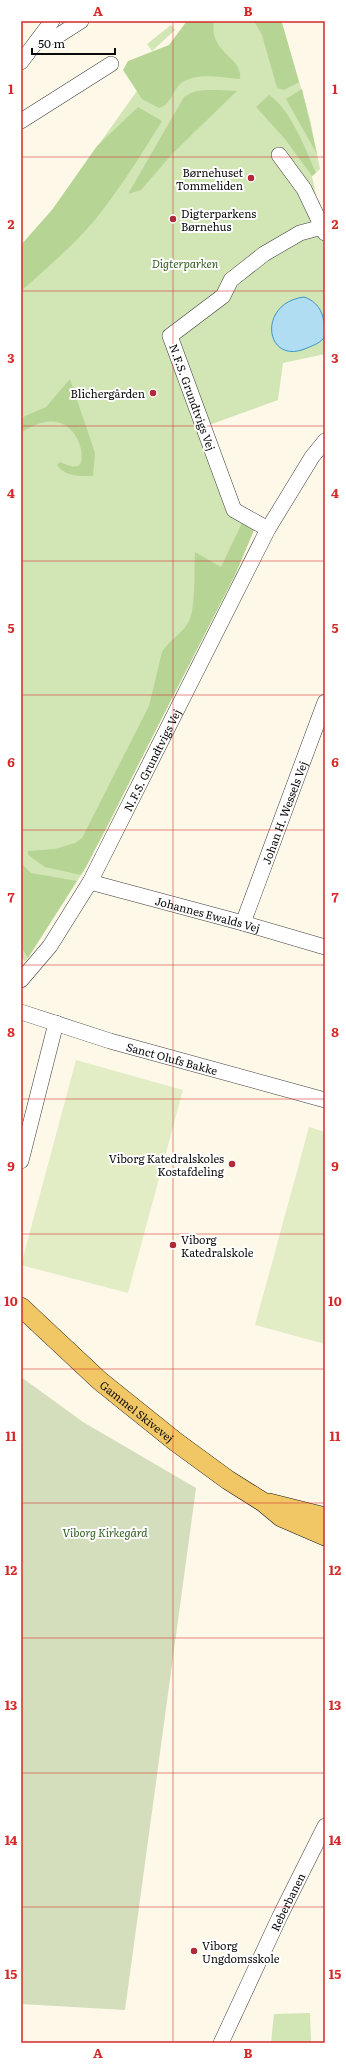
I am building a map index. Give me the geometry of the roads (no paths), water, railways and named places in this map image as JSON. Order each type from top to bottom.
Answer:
[{"type":"main road","name":"Gammel Skivevej","points":[[21,1307],[100,1382],[228,1480],[264,1502],[281,1517],[325,1536]]},
{"type":"main road","name":"Gammel Skivevej","points":[[264,1502],[325,1516]]},
{"type":"street","points":[[21,62],[52,21]]},
{"type":"street","points":[[37,41],[59,35],[81,21]]},
{"type":"street","points":[[21,121],[111,64]]},
{"type":"street","name":"N.F.S. Grundtvigs Vej","points":[[268,530],[234,510],[170,336],[223,296],[231,280],[264,254],[300,233],[324,230],[304,189],[279,155]]},
{"type":"street","name":"N.F.S. Grundtvigs Vej","points":[[21,980],[50,946],[90,882],[268,530],[312,457],[325,441]]},
{"type":"street","name":"Johan H. Wessels Vej","points":[[243,923],[325,702]]},
{"type":"street","name":"Johannes Ewalds Vej","points":[[90,882],[243,923],[325,947]]},
{"type":"street","name":"Sanct Olufs Bakke","points":[[21,1012],[118,1044],[325,1100]]},
{"type":"street","points":[[21,1161],[56,1024]]},
{"type":"street","name":"Reberbanen","points":[[221,2043],[280,1916],[325,1826]]},
{"type":"water","points":[[304,297],[319,307],[323,318],[325,336],[315,345],[307,348],[293,352],[282,349],[275,342],[272,332],[273,321],[278,310],[289,302]]},
{"type":"place","name":"Børnehuset Tommeliden","points":[[251,178]]},
{"type":"place","name":"Digterparkens Børnehus","points":[[173,219]]},
{"type":"place","name":"Blichergården","points":[[153,393]]},
{"type":"place","name":"Viborg Katedralskoles Kostafdeling","points":[[232,1164]]},
{"type":"place","name":"Viborg Katedralskole","points":[[173,1245]]},
{"type":"place","name":"Viborg Ungdomsskole","points":[[194,1951]]},
{"type":"park label","name":"Digterparken","points":[[185,263]]},
{"type":"park label","name":"Viborg Kirkegård","points":[[105,1532]]}]
